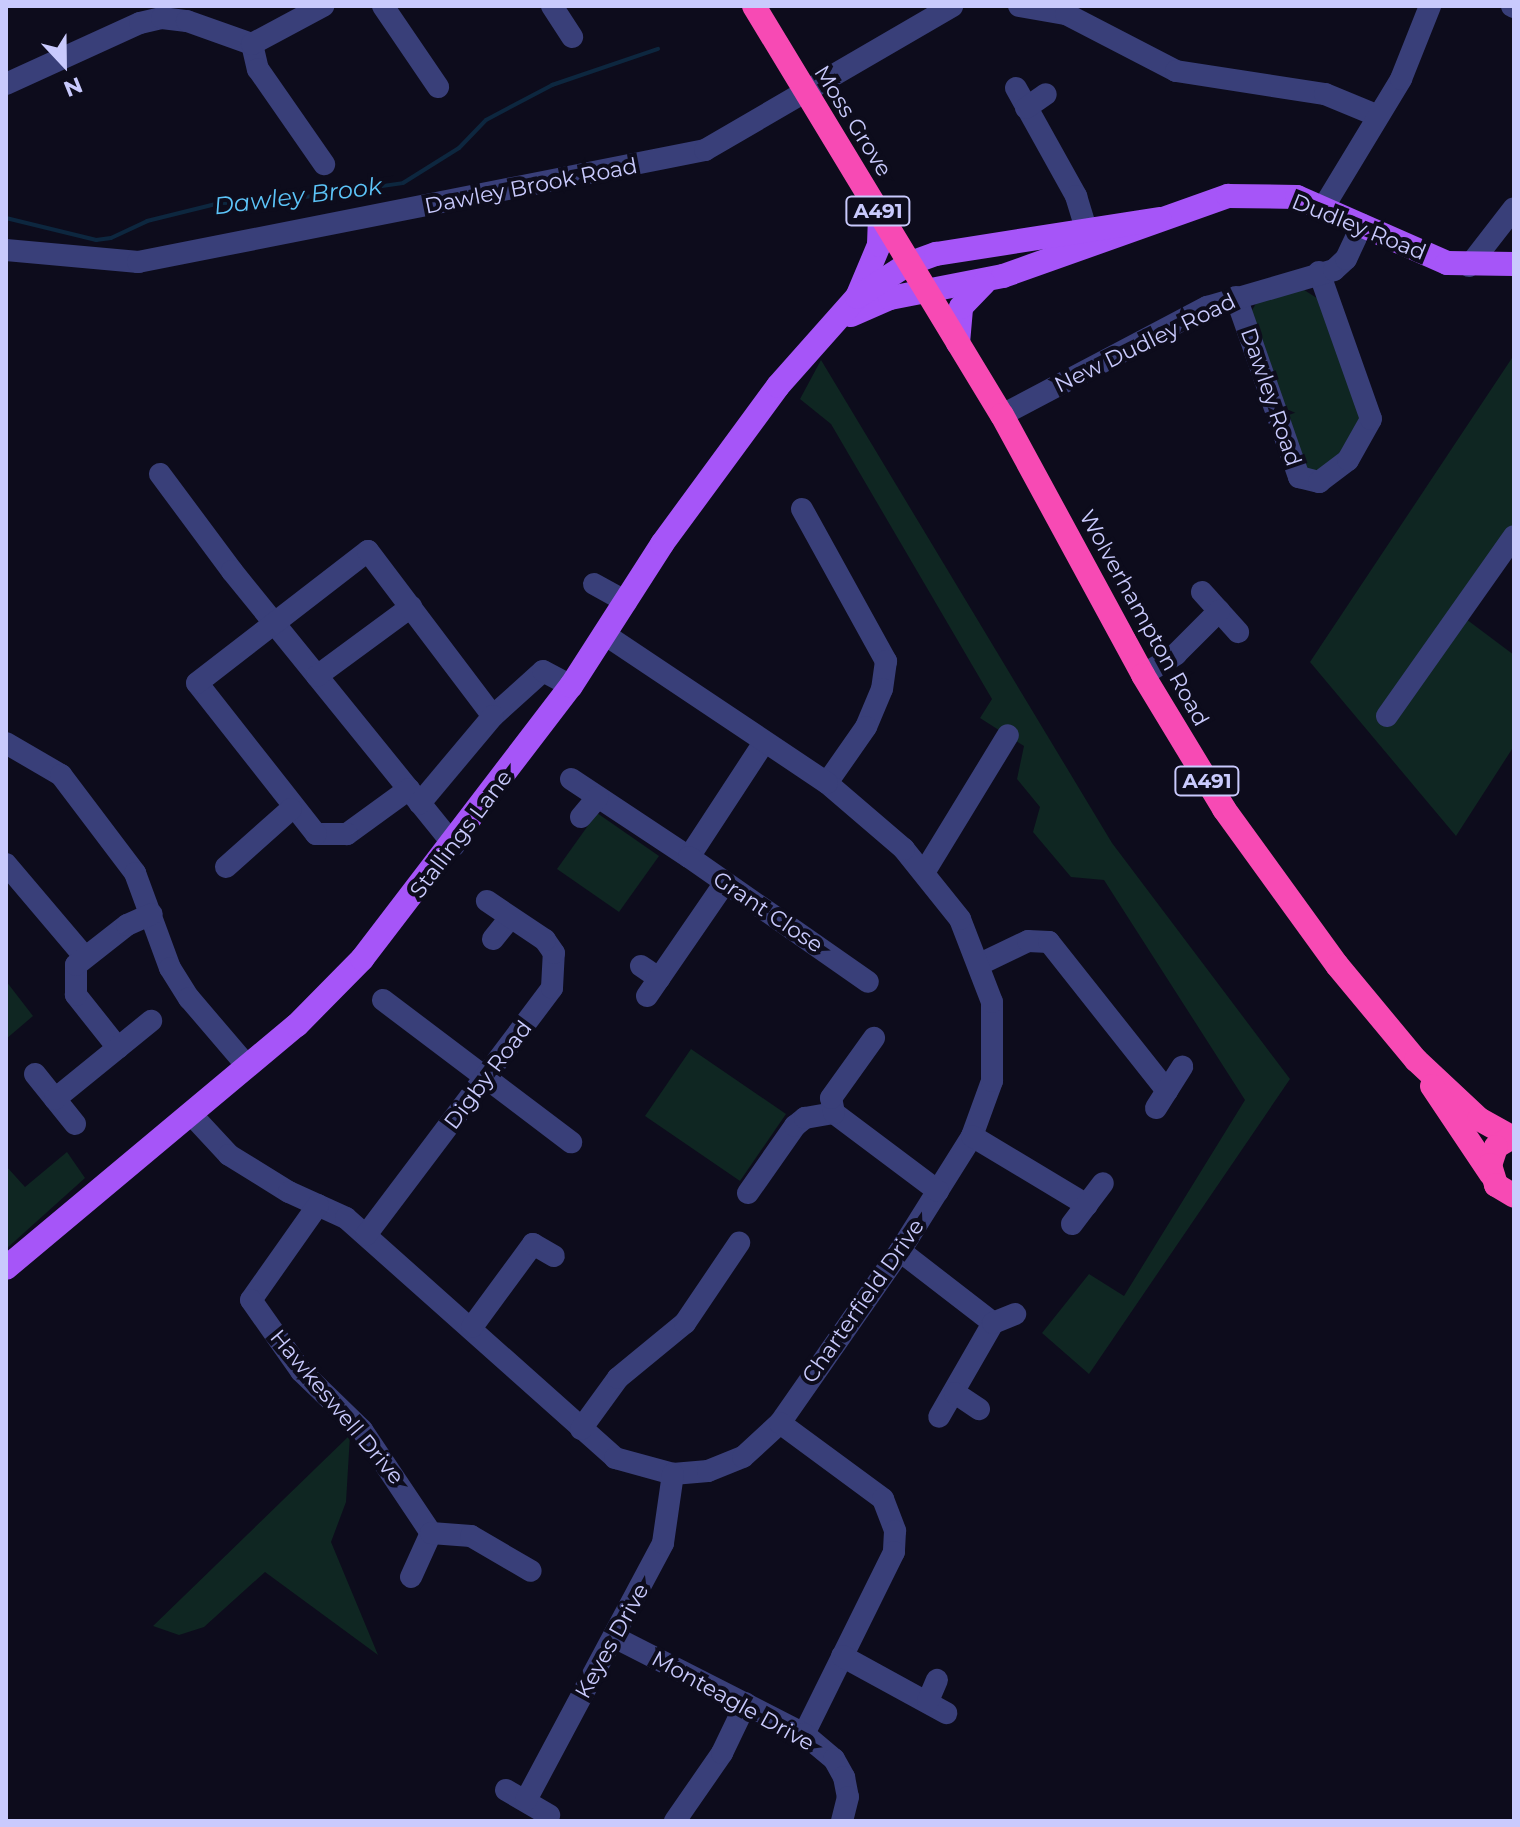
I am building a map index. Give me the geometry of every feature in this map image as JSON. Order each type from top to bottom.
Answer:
[{"type":"highway","name":"Moss Grove","points":[[754,6],[908,264]]},
{"type":"highway","name":"Wolverhampton Road","points":[[908,264],[1002,415],[1143,675],[1271,877],[1416,1060],[1496,1185],[1514,1196]]},
{"type":"highway","name":"Wolverhampton Road","points":[[1416,1060],[1479,1119],[1513,1136]]},
{"type":"highway","points":[[1491,1174],[1496,1147],[1513,1136]]},
{"type":"main road","name":"Dudley Road","points":[[924,291],[986,281],[1228,196],[1297,197],[1447,263],[1469,266],[1514,264]]},
{"type":"main road","points":[[857,297],[879,245],[880,214]]},
{"type":"main road","name":"Dudley Road","points":[[908,264],[1086,229],[1159,219]]},
{"type":"main road","name":"Stallings Lane","points":[[6,1268],[297,1025],[362,959],[454,845],[571,686],[769,398],[830,323],[857,297],[908,264]]},
{"type":"main road","points":[[958,343],[961,307],[986,281]]},
{"type":"main road","name":"Stallings Lane","points":[[830,323],[890,298],[924,291]]},
{"type":"street","points":[[6,84],[140,23],[162,18],[252,44],[323,6]]},
{"type":"street","points":[[383,6],[438,87]]},
{"type":"street","points":[[552,6],[571,37]]},
{"type":"street","name":"Dawley Brook Road","points":[[6,250],[138,262],[647,164],[715,146],[952,6]]},
{"type":"street","points":[[1019,6],[1066,14],[1176,71],[1325,94],[1376,115]]},
{"type":"street","points":[[1323,208],[1376,115],[1401,79],[1430,6]]},
{"type":"street","points":[[252,44],[258,69],[324,164]]},
{"type":"street","points":[[1046,94],[1021,98],[1076,196],[1086,229]]},
{"type":"street","points":[[292,157],[311,144]]},
{"type":"street","points":[[1469,266],[1514,208]]},
{"type":"street","name":"New Dudley Road","points":[[1002,415],[1236,297],[1334,270],[1346,259],[1362,225]]},
{"type":"street","name":"Dawley Road","points":[[1236,297],[1299,477],[1319,482],[1348,460],[1371,419],[1319,272]]},
{"type":"street","points":[[160,474],[274,624],[454,845]]},
{"type":"street","points":[[802,509],[886,661],[882,689],[866,727],[827,783]]},
{"type":"street","points":[[1387,716],[1514,536]]},
{"type":"street","points":[[493,716],[368,551],[197,683],[291,809],[316,834],[337,838],[415,796],[493,716],[543,671],[571,686]]},
{"type":"street","points":[[594,584],[626,602]]},
{"type":"street","points":[[1202,592],[1238,632]]},
{"type":"street","points":[[317,676],[411,607]]},
{"type":"street","points":[[1143,675],[1176,654],[1219,611]]},
{"type":"street","name":"Charterfield Drive","points":[[190,1113],[229,1155],[346,1218],[472,1327],[615,1458],[673,1474],[724,1466],[743,1457],[780,1423],[900,1251],[972,1136],[992,1081],[995,1046],[992,1002],[980,964],[960,919],[925,871],[827,783],[763,744],[606,635]]},
{"type":"street","points":[[925,871],[1008,735]]},
{"type":"street","points":[[6,743],[61,775],[135,873],[170,968],[189,998],[247,1066]]},
{"type":"street","points":[[689,857],[763,744]]},
{"type":"street","name":"Grant Close","points":[[571,779],[868,982]]},
{"type":"street","points":[[581,817],[598,797]]},
{"type":"street","points":[[226,867],[291,809]]},
{"type":"street","points":[[6,864],[85,957]]},
{"type":"street","points":[[649,980],[724,884]]},
{"type":"street","name":"Digby Road","points":[[366,1235],[488,1076],[556,978],[554,953],[545,940],[487,901]]},
{"type":"street","points":[[118,1048],[76,995],[74,973],[85,957],[127,925],[152,914]]},
{"type":"street","points":[[493,939],[510,918]]},
{"type":"street","points":[[980,964],[1028,941],[1049,942],[1162,1100],[1182,1067]]},
{"type":"street","name":"Grant Close","points":[[847,966],[859,946]]},
{"type":"street","points":[[383,1000],[488,1076],[571,1142]]},
{"type":"street","points":[[55,1099],[151,1021]]},
{"type":"street","points":[[874,1038],[831,1098],[834,1113],[938,1191]]},
{"type":"street","points":[[35,1074],[75,1124]]},
{"type":"street","points":[[748,1193],[795,1126],[805,1118],[834,1113]]},
{"type":"street","points":[[972,1136],[1087,1205]]},
{"type":"street","points":[[1072,1224],[1103,1183]]},
{"type":"street","name":"Hawkeswell Drive","points":[[318,1205],[251,1300],[301,1371],[362,1430],[431,1533]]},
{"type":"street","points":[[581,1429],[618,1378],[685,1323],[739,1243]]},
{"type":"street","points":[[472,1327],[533,1244],[554,1256]]},
{"type":"street","points":[[900,1251],[993,1323]]},
{"type":"street","points":[[939,1417],[993,1323],[1015,1314]]},
{"type":"street","points":[[955,1393],[979,1409]]},
{"type":"street","points":[[780,1423],[883,1499],[892,1518],[894,1552],[804,1734]]},
{"type":"street","name":"Keyes Drive","points":[[549,1815],[516,1795],[614,1637],[663,1543],[673,1474]]},
{"type":"street","points":[[411,1577],[431,1533],[471,1536],[531,1571]]},
{"type":"street","name":"Monteagle Drive","points":[[614,1637],[804,1734],[834,1759],[844,1777],[848,1797],[842,1821]]},
{"type":"street","points":[[842,1656],[937,1707],[937,1680]]},
{"type":"street","points":[[675,1821],[722,1753],[746,1703]]},
{"type":"green space","points":[[1298,286],[1323,302],[1365,416],[1337,465],[1309,479],[1248,317],[1258,300]]},
{"type":"green space","points":[[1514,355],[1514,542],[1466,619],[1514,655],[1514,746],[1456,836],[1310,662]]},
{"type":"green space","points":[[821,360],[1112,843],[1290,1079],[1089,1374],[1042,1333],[1089,1274],[1124,1296],[1245,1100],[1104,880],[1071,877],[1033,832],[1040,807],[1017,779],[1024,746],[980,718],[992,699],[831,424],[800,399]]},
{"type":"green space","points":[[597,813],[659,856],[619,912],[557,869]]},
{"type":"green space","points":[[6,981],[33,1016],[6,1039]]},
{"type":"green space","points":[[691,1049],[786,1114],[740,1181],[645,1116]]},
{"type":"green space","points":[[67,1152],[85,1178],[6,1249],[6,1166],[25,1187]]},
{"type":"green space","points":[[350,1435],[346,1502],[331,1542],[378,1655],[265,1572],[204,1627],[179,1635],[153,1626]]},
{"type":"waterway","name":"Dawley Brook","points":[[6,218],[96,240],[111,238],[147,221],[220,203],[270,202],[403,183],[459,148],[486,120],[552,85],[658,49]]}]
